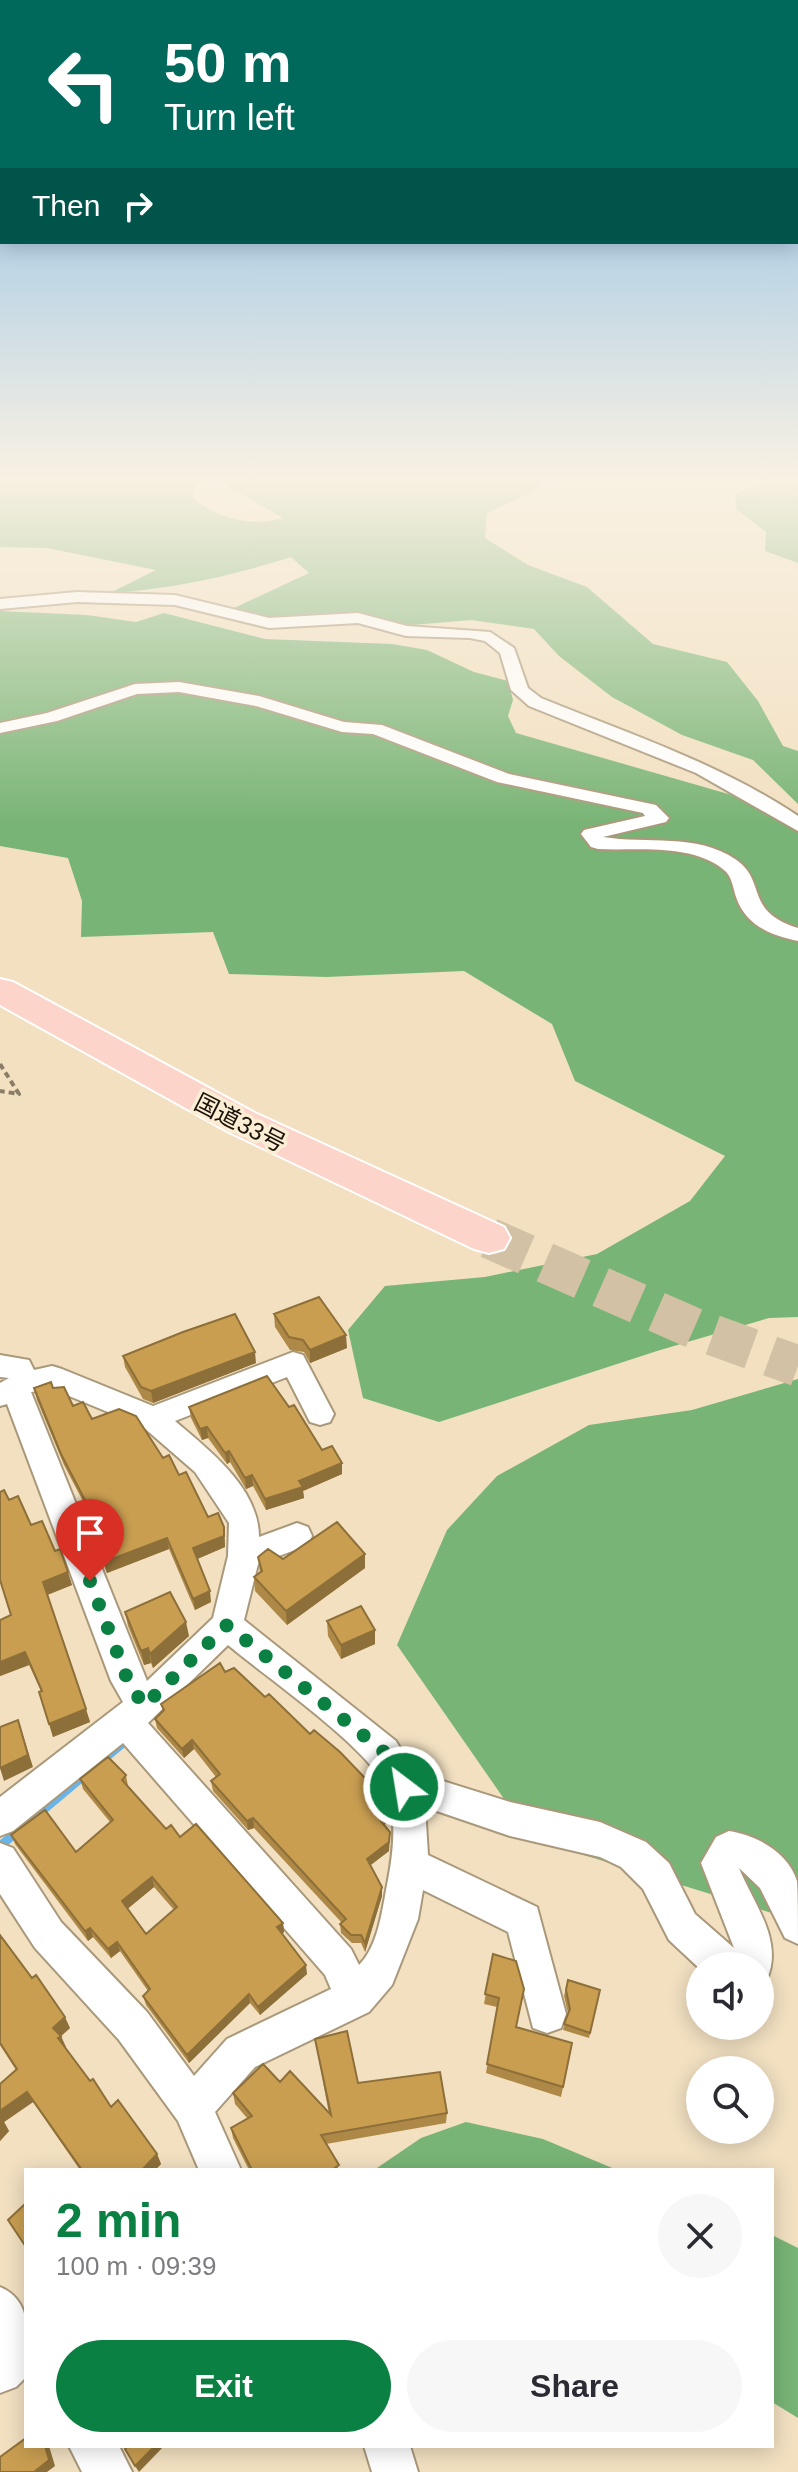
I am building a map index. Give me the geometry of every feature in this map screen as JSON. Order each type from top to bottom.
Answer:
[{"type":"highway","name":"国道33号","points":[[0,990],[161,1083],[263,1136],[378,1191],[489,1238]]},
{"type":"street","points":[[0,604],[77,597],[175,600],[269,623],[358,618],[406,631],[490,637],[508,651],[520,690],[535,702],[707,769],[756,794],[798,825]]},
{"type":"street","points":[[0,728],[51,717],[105,697],[158,686],[259,701],[342,727],[376,729],[504,778],[649,809],[659,818],[591,834],[598,843],[692,850],[728,863],[738,874],[754,913],[778,930],[798,935]]},
{"type":"street","points":[[152,1418],[293,1363],[320,1414]]},
{"type":"street","points":[[0,1819],[134,1713],[227,1625],[244,1556],[244,1523],[230,1495],[206,1464],[152,1418],[108,1397],[52,1377],[42,1381],[10,1383],[128,1681],[134,1713],[338,1962],[355,1998]]},
{"type":"street","points":[[244,1556],[297,1536]]},
{"type":"street","points":[[192,2107],[241,2053],[355,1998],[379,1972],[399,1919],[409,1865],[411,1832],[404,1787],[384,1752],[227,1625]]},
{"type":"street","points":[[404,1787],[422,1788],[511,1820],[610,1842],[627,1850],[650,1868],[661,1882],[671,1910],[688,1936],[709,1952]]},
{"type":"street","points":[[753,1952],[753,1941],[725,1884],[719,1863],[729,1849],[746,1849],[759,1859],[786,1896],[798,1925]]},
{"type":"street","points":[[0,1861],[48,1935],[133,2026],[192,2107],[218,2168]]},
{"type":"street","points":[[409,1865],[524,1920],[547,2014]]},
{"type":"street","points":[[0,2309],[19,2353]]},
{"type":"street","points":[[93,2448],[109,2472]]},
{"type":"street","points":[[388,2448],[395,2472]]},
{"type":"path","points":[[0,1064],[19,1094],[0,1091]]},
{"type":"green space","points":[[261,595],[597,595],[653,644],[727,662],[758,701],[783,746],[798,751],[798,804],[753,760],[682,735],[612,697],[559,656],[534,629],[471,620],[389,627],[362,620],[274,620],[234,608]]},
{"type":"green space","points":[[0,611],[87,615],[136,622],[164,613],[265,639],[392,644],[427,650],[474,672],[508,681],[513,700],[508,716],[516,733],[798,814],[798,1317],[769,1318],[439,1422],[363,1398],[348,1330],[385,1286],[485,1277],[597,1254],[690,1201],[725,1156],[575,1081],[552,1024],[464,971],[326,977],[229,974],[213,932],[81,937],[82,901],[68,858],[0,846]]},
{"type":"green space","points":[[798,1379],[798,1921],[532,1839],[397,1645],[447,1530],[497,1476],[589,1425],[692,1410]]},
{"type":"green space","points":[[466,2122],[543,2139],[612,2168],[377,2168],[421,2138]]},
{"type":"green space","points":[[774,2236],[798,2248],[798,2418],[774,2403]]},
{"type":"building","points":[[319,1297],[346,1335],[310,1350],[303,1340],[289,1337],[274,1314]]},
{"type":"building","points":[[235,1314],[255,1352],[151,1391],[141,1387],[123,1356],[183,1332]]},
{"type":"building","points":[[267,1376],[289,1407],[294,1405],[322,1450],[332,1446],[342,1463],[299,1481],[303,1487],[265,1499],[252,1475],[245,1478],[229,1451],[225,1453],[207,1427],[200,1429],[189,1407]]},
{"type":"building","points":[[51,1382],[53,1388],[64,1387],[73,1406],[83,1402],[92,1419],[119,1409],[136,1416],[163,1458],[169,1455],[179,1475],[186,1472],[208,1517],[218,1513],[224,1536],[193,1548],[210,1591],[193,1599],[167,1538],[104,1562],[83,1508],[88,1506],[61,1454],[34,1388]]},
{"type":"building","points":[[4,1490],[9,1500],[18,1496],[31,1525],[42,1521],[55,1551],[60,1549],[68,1572],[43,1582],[86,1709],[49,1724],[39,1692],[42,1691],[25,1652],[0,1662],[0,1620],[11,1615],[0,1580],[0,1492]]},
{"type":"building","points":[[337,1522],[365,1554],[286,1611],[254,1577],[262,1571],[258,1557],[268,1549],[283,1559]]},
{"type":"building","points":[[170,1592],[186,1622],[150,1654],[148,1648],[141,1651],[125,1612]]},
{"type":"building","points":[[361,1606],[375,1630],[341,1645],[327,1621]]},
{"type":"building","points":[[220,1663],[225,1672],[234,1668],[265,1697],[269,1694],[310,1734],[314,1730],[389,1803],[390,1811],[380,1820],[390,1832],[389,1842],[367,1859],[382,1887],[365,1943],[361,1935],[351,1935],[340,1924],[346,1919],[253,1818],[247,1821],[211,1781],[220,1774],[192,1740],[182,1749],[155,1719],[164,1710],[161,1704]]},
{"type":"building","points":[[18,1720],[28,1755],[0,1768],[0,1727]]},
{"type":"building","points":[[108,1757],[126,1775],[122,1780],[166,1829],[171,1825],[180,1837],[196,1824],[283,1923],[277,1927],[306,1965],[258,2007],[249,1994],[187,2055],[143,1996],[150,1989],[117,1942],[108,1949],[90,1928],[85,1931],[11,1835],[45,1810],[76,1852],[113,1820],[80,1779]],"holes":[[[152,1877],[177,1907],[146,1934],[122,1901]]]},
{"type":"building","points":[[0,1935],[32,1978],[36,1975],[65,2017],[53,2028],[61,2036],[58,2038],[90,2081],[93,2079],[111,2107],[118,2100],[157,2154],[144,2168],[81,2168],[27,2092],[0,2111],[0,2084],[17,2069],[0,2043]]},
{"type":"building","points":[[493,1954],[516,1961],[524,1989],[516,2027],[572,2043],[563,2087],[487,2064],[499,1998],[485,1994]]},
{"type":"building","points":[[568,1980],[600,1990],[590,2033],[564,2024],[570,2009],[566,1990]]},
{"type":"building","points":[[347,2031],[358,2083],[440,2072],[447,2113],[321,2135],[339,2165],[335,2168],[251,2168],[231,2128],[252,2116],[233,2093],[263,2064],[280,2082],[290,2071],[331,2115],[315,2039]]},
{"type":"building","points":[[24,2205],[24,2244],[8,2220]]},
{"type":"building","points":[[24,2439],[24,2448],[46,2448],[49,2460],[34,2472],[0,2472],[0,2457]]},
{"type":"building","points":[[126,2448],[153,2448],[135,2466]]},
{"type":"waterway","points":[[0,1846],[130,1737]]},
{"type":"tunnel","points":[[489,1238],[696,1329],[798,1366]]},
{"type":"route","points":[[90,1581],[128,1681],[144,1706],[227,1625],[384,1752],[404,1787]]}]
